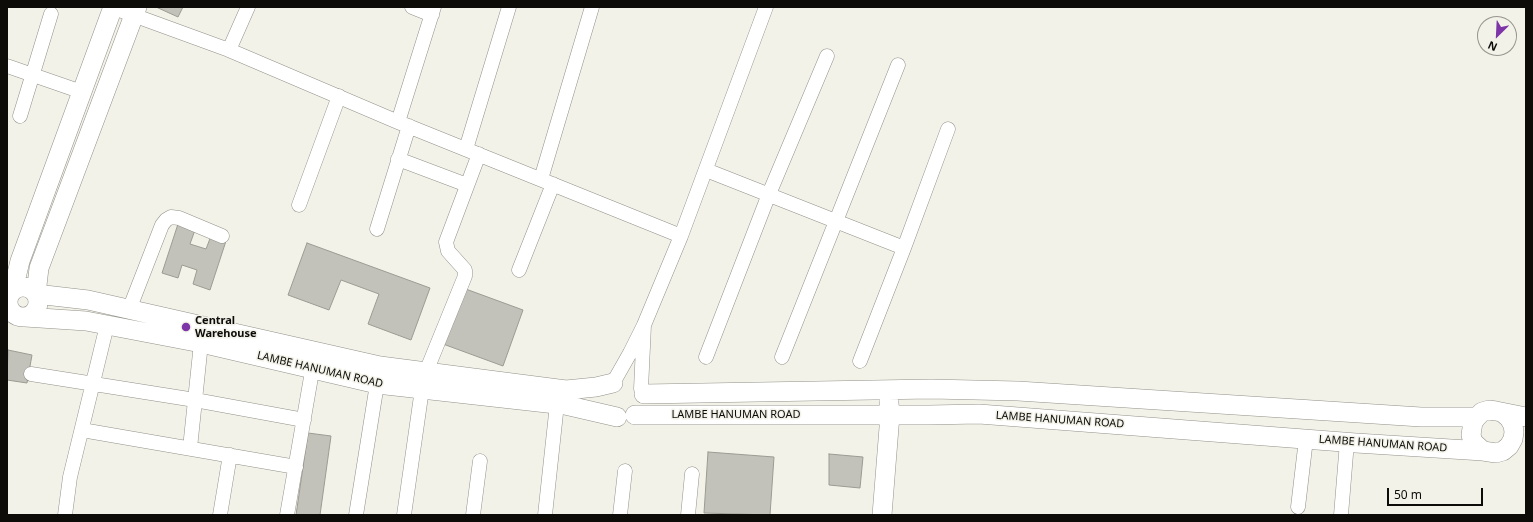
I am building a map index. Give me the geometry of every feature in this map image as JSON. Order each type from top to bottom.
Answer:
[{"type":"main road","points":[[112,7],[10,290],[7,303],[11,312],[16,315],[34,313],[37,309],[38,304],[36,294],[39,268],[136,11]]},
{"type":"main road","points":[[10,290],[23,287],[32,290],[36,294],[88,300],[313,361]]},
{"type":"main road","name":"LAMBE HANUMAN ROAD","points":[[16,315],[86,321],[313,361],[379,375],[424,381],[626,416],[979,414],[1483,451]]},
{"type":"main road","points":[[424,381],[566,390],[596,388],[619,380],[626,380],[637,384],[642,391],[643,406],[626,416],[612,413],[606,401],[609,388],[614,383]]},
{"type":"main road","name":"LAMBE HANUMAN ROAD","points":[[642,391],[931,389],[1018,391],[1421,417],[1477,416]]},
{"type":"main road","points":[[882,515],[890,415],[889,390]]},
{"type":"main road","points":[[1526,417],[1503,413],[1496,410],[1489,410],[1477,416],[1471,429],[1473,442],[1483,451],[1496,453],[1526,448]]},
{"type":"main road","points":[[1503,413],[1509,418],[1513,425],[1514,432],[1513,439],[1509,446],[1503,451]]},
{"type":"street","points":[[112,7],[136,11],[404,124],[682,236]]},
{"type":"street","points":[[229,50],[248,7]]},
{"type":"street","points":[[377,229],[398,159],[404,124],[433,11],[412,7]]},
{"type":"street","points":[[404,515],[424,381],[465,270],[448,251],[446,242],[467,185],[473,151],[509,7]]},
{"type":"street","points":[[519,270],[547,181],[592,7]]},
{"type":"street","points":[[614,383],[644,324],[682,236],[766,7]]},
{"type":"street","points":[[20,116],[51,14]]},
{"type":"street","points":[[706,357],[769,194],[827,56]]},
{"type":"street","points":[[782,357],[898,65]]},
{"type":"street","points":[[7,66],[82,92]]},
{"type":"street","points":[[299,205],[339,96]]},
{"type":"street","points":[[860,361],[948,129]]},
{"type":"street","points":[[398,159],[467,185]]},
{"type":"street","points":[[706,170],[904,248]]},
{"type":"street","points":[[128,310],[162,225],[166,220],[171,217],[179,218],[222,236]]},
{"type":"street","points":[[642,391],[644,324]]},
{"type":"street","points":[[64,515],[70,477],[107,325]]},
{"type":"street","points":[[190,448],[201,342]]},
{"type":"street","points":[[287,515],[313,361]]},
{"type":"street","points":[[31,374],[92,385],[195,400],[304,420]]},
{"type":"street","points":[[356,515],[379,375]]},
{"type":"street","points":[[545,515],[557,404]]},
{"type":"street","points":[[82,430],[296,467]]},
{"type":"street","points":[[1298,507],[1306,439]]},
{"type":"street","points":[[1341,515],[1347,442]]},
{"type":"street","points":[[220,515],[230,455]]},
{"type":"street","points":[[473,515],[480,461]]},
{"type":"street","points":[[620,515],[625,472]]},
{"type":"street","points":[[688,515],[692,474]]},
{"type":"building","points":[[156,7],[183,7],[178,17]]},
{"type":"building","points":[[178,224],[195,230],[190,244],[206,249],[211,236],[226,241],[210,290],[193,284],[197,270],[182,265],[178,278],[162,273]]},
{"type":"building","points":[[307,243],[430,288],[411,340],[368,324],[379,294],[341,280],[329,310],[288,295]]},
{"type":"building","points":[[463,288],[523,310],[503,366],[443,344]]},
{"type":"building","points":[[8,350],[32,355],[27,383],[7,380]]},
{"type":"building","points":[[308,433],[331,436],[320,515],[296,515]]},
{"type":"building","points":[[708,452],[774,457],[770,515],[704,513]]},
{"type":"building","points":[[829,454],[863,457],[860,488],[829,485]]},
{"type":"place","name":"Central Warehouse","points":[[186,327]]}]
